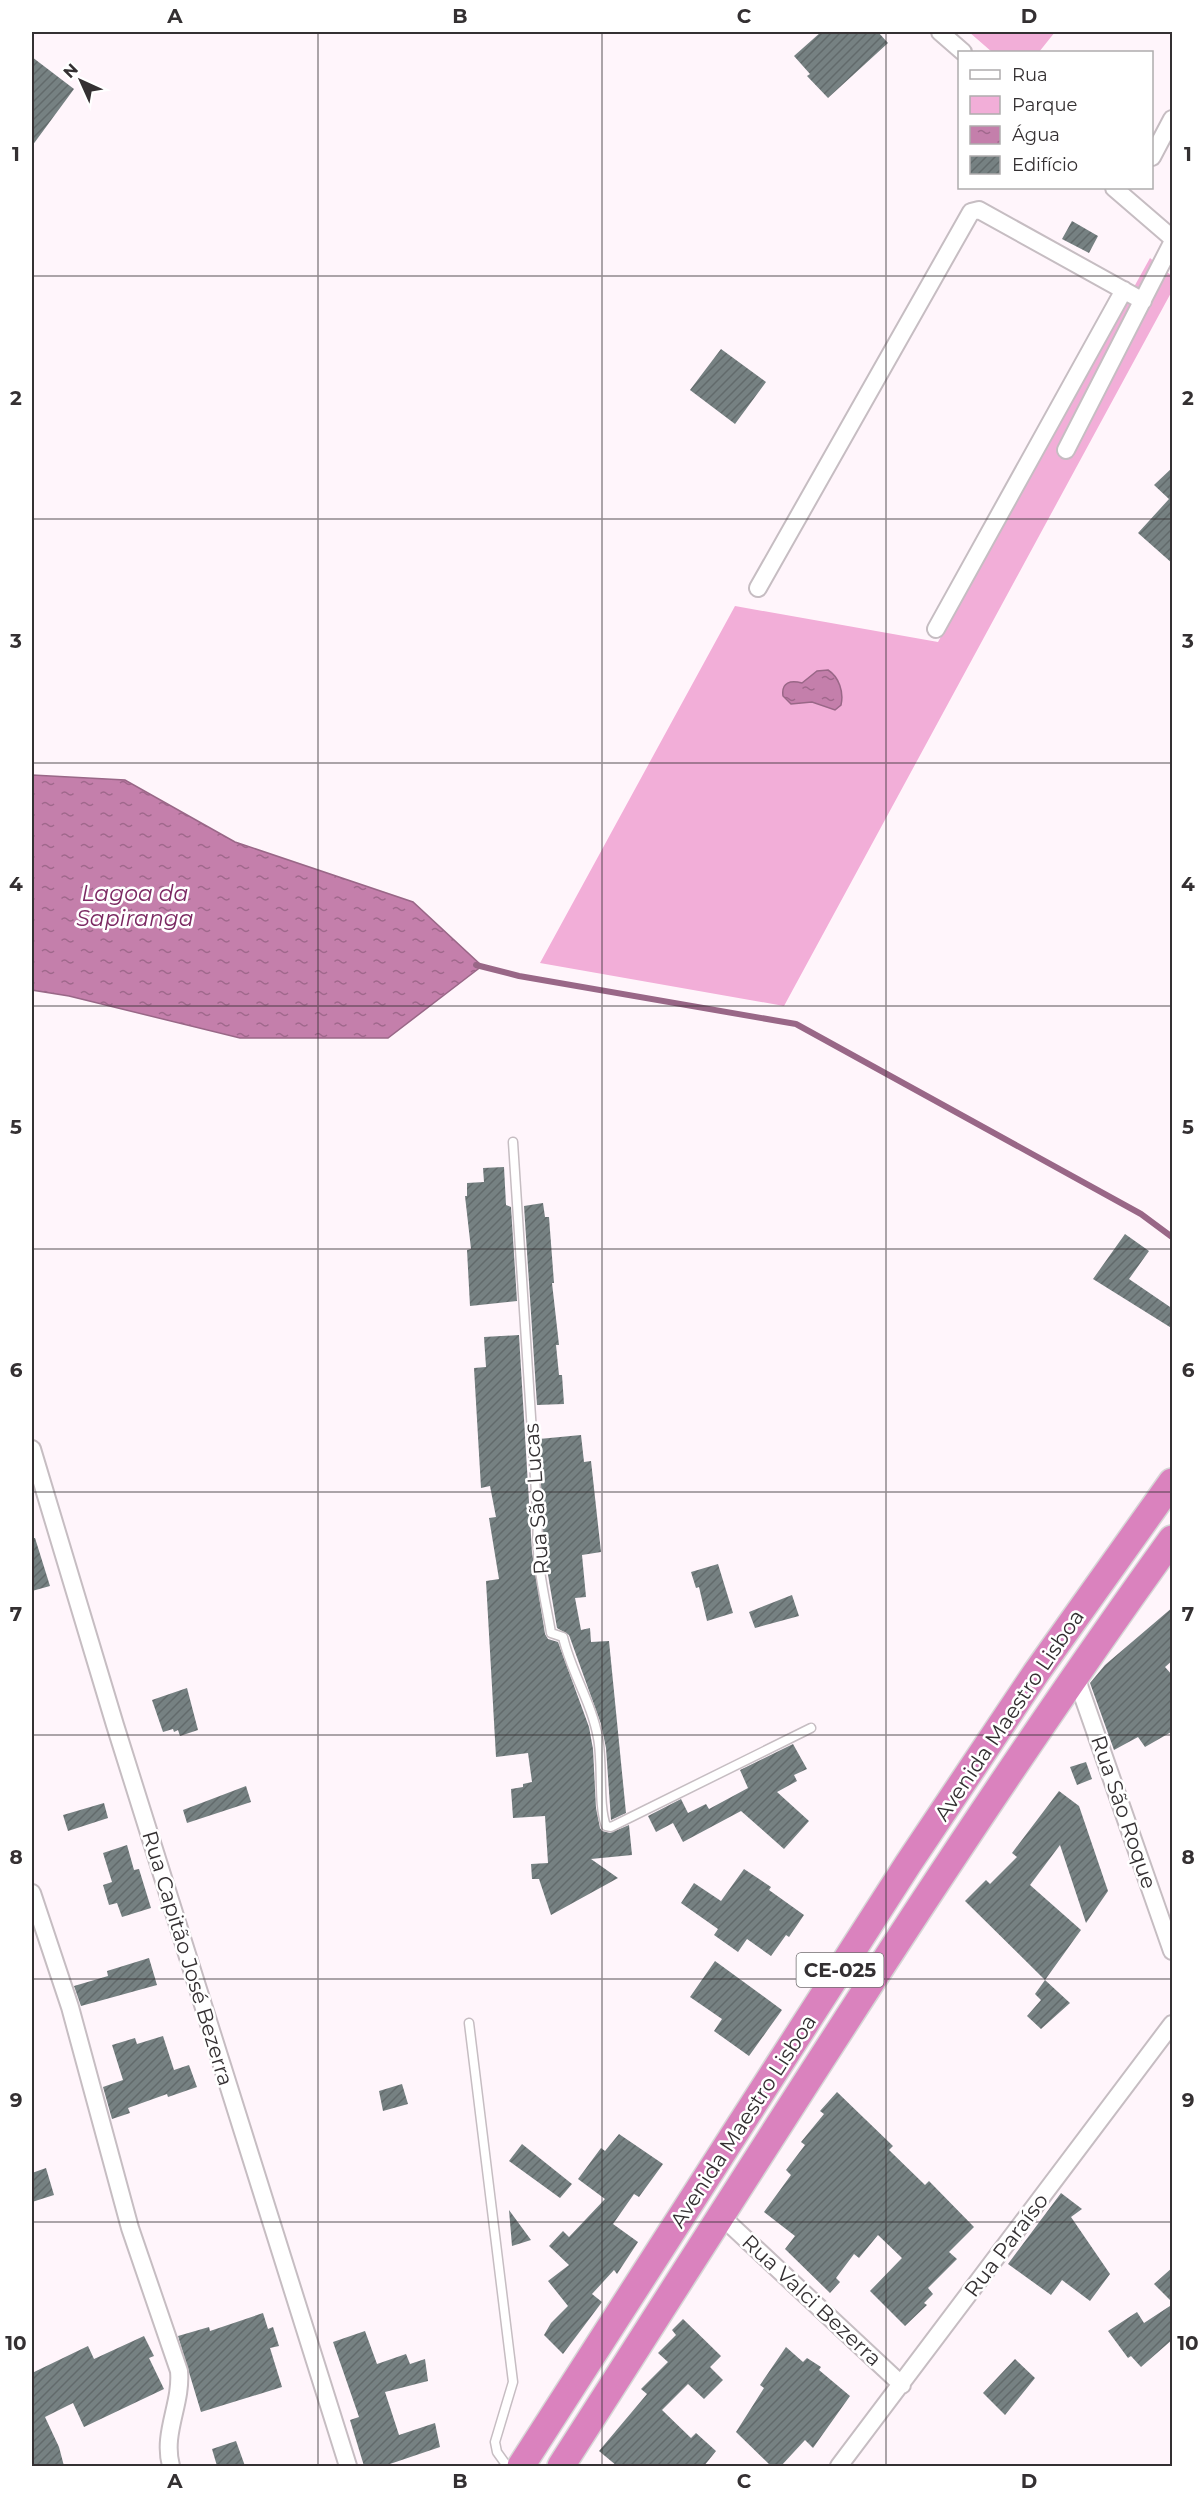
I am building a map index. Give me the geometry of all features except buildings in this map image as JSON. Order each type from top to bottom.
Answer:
[{"type":"highway","name":"Avenida Maestro Lisboa","points":[[521,2466],[908,1864],[1036,1673],[1173,1482]]},
{"type":"highway","name":"Avenida Maestro Lisboa","points":[[561,2466],[935,1884],[1075,1674],[1173,1539]]},
{"type":"street","points":[[940,32],[962,51]]},
{"type":"street","points":[[1153,155],[1173,119]]},
{"type":"street","points":[[1130,193],[1173,238]]},
{"type":"street","points":[[758,588],[971,212],[978,210],[1143,301]]},
{"type":"street","points":[[1066,450],[1173,243]]},
{"type":"street","points":[[936,629],[1124,290]]},
{"type":"street","name":"Rua Capitão José Bezerra","points":[[32,1449],[115,1725],[348,2466]]},
{"type":"street","name":"Rua São Roque","points":[[1075,1674],[1173,1951]]},
{"type":"street","points":[[32,1893],[70,2007],[130,2228],[179,2371],[180,2383],[167,2446],[171,2466]]},
{"type":"street","name":"Rua Paraíso","points":[[839,2466],[1173,2024]]},
{"type":"street","name":"Rua Valci Bezerra","points":[[721,2216],[902,2385]]},
{"type":"lane","name":"Rua São Lucas","points":[[513,1142],[538,1524],[535,1536],[551,1633],[563,1637],[584,1698],[593,1713],[599,1740],[606,1826],[611,1827],[811,1728]]},
{"type":"lane","points":[[469,2023],[513,2382],[495,2442],[497,2452],[507,2466]]},
{"type":"green space","points":[[969,32],[1055,32],[1040,51],[991,51]]},
{"type":"green space","points":[[1150,258],[1172,276],[1172,291],[784,1006],[540,963],[735,606],[938,642]]},
{"type":"water","points":[[828,670],[838,681],[841,690],[841,705],[835,710],[812,702],[791,704],[783,696],[785,685],[788,683],[802,683],[817,671]]},
{"type":"water","name":"Lagoa da Sapiranga","points":[[32,775],[125,780],[235,842],[413,902],[482,966],[388,1038],[240,1038],[69,996],[32,990]]},
{"type":"waterway","points":[[476,965],[519,976],[796,1024],[1141,1214],[1172,1237]]}]
